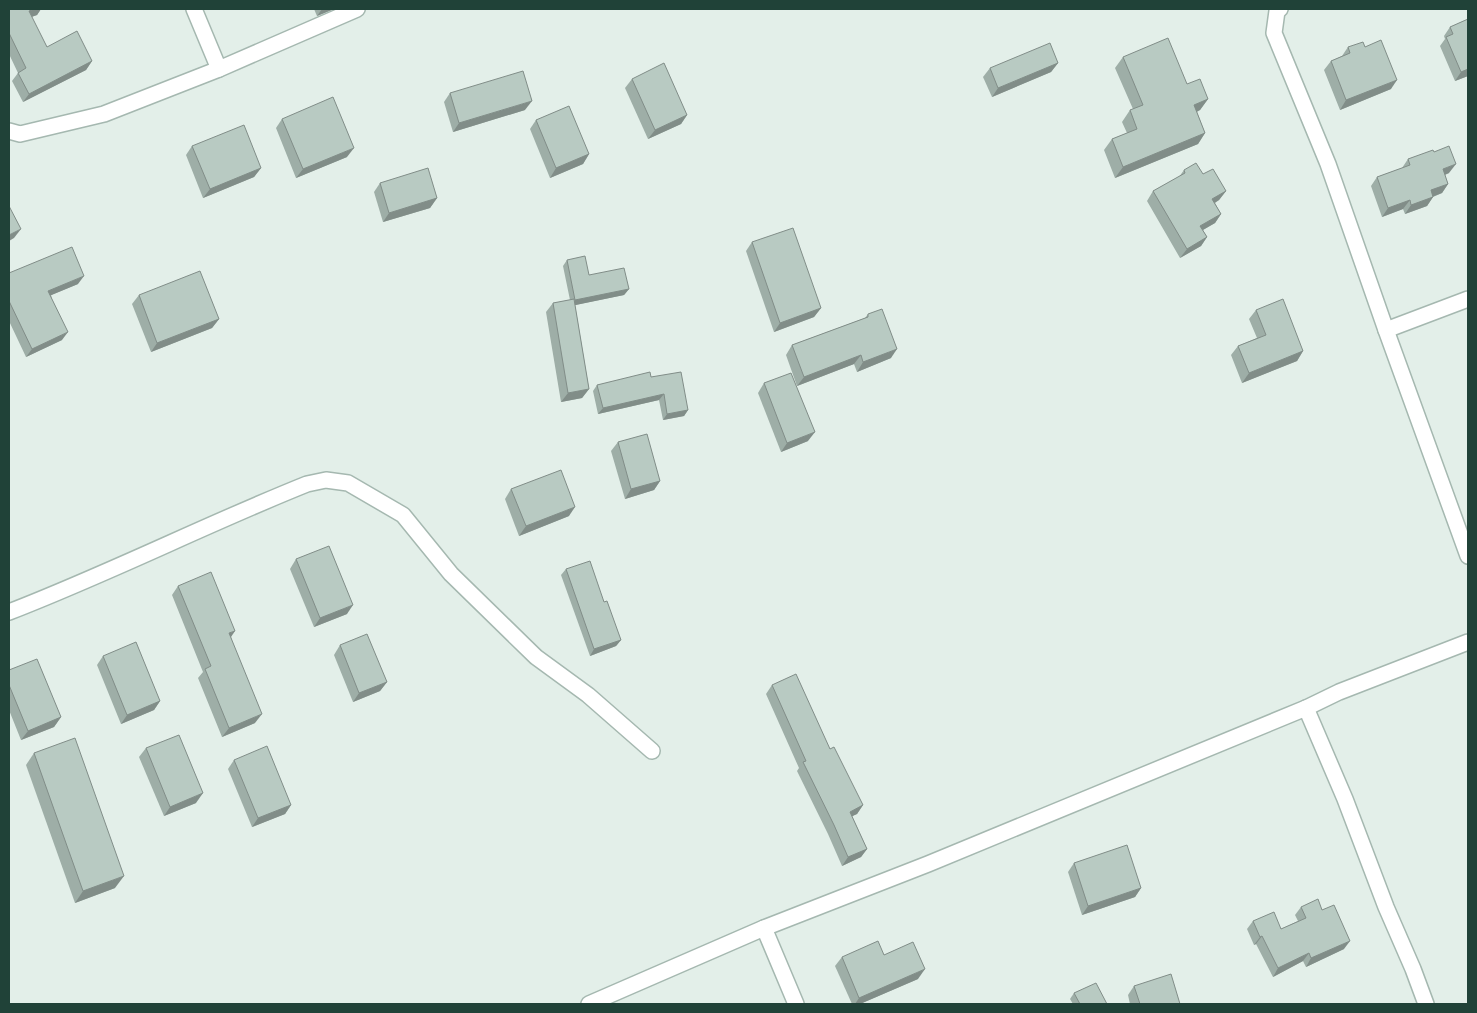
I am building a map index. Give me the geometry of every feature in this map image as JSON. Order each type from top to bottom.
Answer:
[{"type":"street","points":[[194,9],[219,69]]},
{"type":"street","points":[[9,131],[20,134],[104,114],[219,69],[357,9]]},
{"type":"street","points":[[1280,9],[1274,33],[1328,164],[1468,556]]},
{"type":"street","points":[[1386,330],[1468,299]]},
{"type":"street","points":[[9,612],[63,591],[307,484],[326,480],[348,483],[403,515],[451,574],[536,657],[588,695],[652,751]]},
{"type":"street","points":[[589,1004],[764,928],[937,860],[1306,708],[1339,692],[1468,642]]},
{"type":"street","points":[[1306,708],[1345,799],[1386,907],[1414,969],[1426,1004]]},
{"type":"street","points":[[764,928],[796,1004]]},
{"type":"building","points":[[9,9],[35,9],[29,11],[47,47],[77,31],[92,61],[29,94],[18,73],[26,68],[9,33]]},
{"type":"building","points":[[1468,19],[1468,69],[1461,72],[1446,37],[1453,34],[1450,27]]},
{"type":"building","points":[[1168,38],[1187,84],[1200,79],[1208,99],[1194,105],[1205,133],[1123,167],[1112,139],[1137,129],[1130,110],[1143,105],[1123,57]]},
{"type":"building","points":[[1381,40],[1397,80],[1346,100],[1331,61],[1350,53],[1348,47],[1363,42],[1365,47]]},
{"type":"building","points":[[1050,43],[1058,63],[998,88],[990,68]]},
{"type":"building","points":[[664,63],[687,115],[655,130],[632,79]]},
{"type":"building","points":[[523,71],[532,101],[459,123],[450,93]]},
{"type":"building","points":[[333,97],[354,148],[303,169],[282,119]]},
{"type":"building","points":[[569,106],[589,154],[556,168],[536,120]]},
{"type":"building","points":[[244,125],[261,168],[210,189],[192,146]]},
{"type":"building","points":[[1449,146],[1456,164],[1443,169],[1448,184],[1431,190],[1433,197],[1411,205],[1410,200],[1388,208],[1377,177],[1410,165],[1408,159]]},
{"type":"building","points":[[1196,163],[1203,174],[1213,169],[1226,191],[1212,199],[1221,214],[1200,226],[1207,237],[1187,249],[1153,191],[1185,173],[1184,170]]},
{"type":"building","points":[[428,168],[437,198],[389,213],[380,183]]},
{"type":"building","points":[[9,206],[21,229],[9,235]]},
{"type":"building","points":[[793,228],[821,308],[780,323],[752,242]]},
{"type":"building","points":[[72,247],[84,276],[48,291],[68,332],[32,349],[9,301],[9,273]]},
{"type":"building","points":[[585,256],[589,275],[624,268],[629,289],[575,300],[567,260]]},
{"type":"building","points":[[200,271],[219,319],[157,343],[139,295]]},
{"type":"building","points":[[574,299],[589,389],[568,393],[553,303]]},
{"type":"building","points":[[1283,299],[1303,351],[1249,373],[1238,346],[1266,335],[1256,310]]},
{"type":"building","points":[[882,309],[897,349],[863,362],[861,355],[804,377],[792,345],[868,317],[868,314]]},
{"type":"building","points":[[650,372],[651,377],[681,372],[688,410],[667,414],[664,394],[603,408],[597,385]]},
{"type":"building","points":[[791,373],[815,432],[787,443],[764,383]]},
{"type":"building","points":[[647,434],[660,481],[631,489],[618,442]]},
{"type":"building","points":[[561,470],[575,507],[526,526],[511,489]]},
{"type":"building","points":[[329,546],[353,605],[320,618],[296,559]]},
{"type":"building","points":[[590,561],[604,602],[607,601],[621,640],[594,649],[566,569]]},
{"type":"building","points":[[211,572],[235,631],[229,633],[262,714],[229,728],[205,669],[211,666],[178,586]]},
{"type":"building","points":[[367,634],[387,682],[359,693],[340,645]]},
{"type":"building","points":[[136,642],[160,701],[127,715],[103,656]]},
{"type":"building","points":[[37,659],[61,717],[28,731],[9,685],[9,670]]},
{"type":"building","points":[[796,674],[830,749],[834,747],[863,805],[850,812],[867,849],[848,857],[803,762],[806,761],[772,685]]},
{"type":"building","points":[[179,735],[203,793],[170,807],[146,748]]},
{"type":"building","points":[[75,738],[124,876],[83,891],[34,753]]},
{"type":"building","points":[[267,746],[291,805],[258,818],[234,760]]},
{"type":"building","points":[[1127,845],[1141,888],[1088,906],[1074,863]]},
{"type":"building","points":[[1318,899],[1322,910],[1334,905],[1350,941],[1311,958],[1309,953],[1278,968],[1253,921],[1274,912],[1281,929],[1306,918],[1301,907]]},
{"type":"building","points":[[878,941],[884,955],[913,942],[925,969],[859,998],[842,957]]},
{"type":"building","points":[[1171,974],[1180,1004],[1140,1004],[1134,986]]},
{"type":"building","points":[[1096,983],[1107,1004],[1080,1004],[1074,993]]}]
